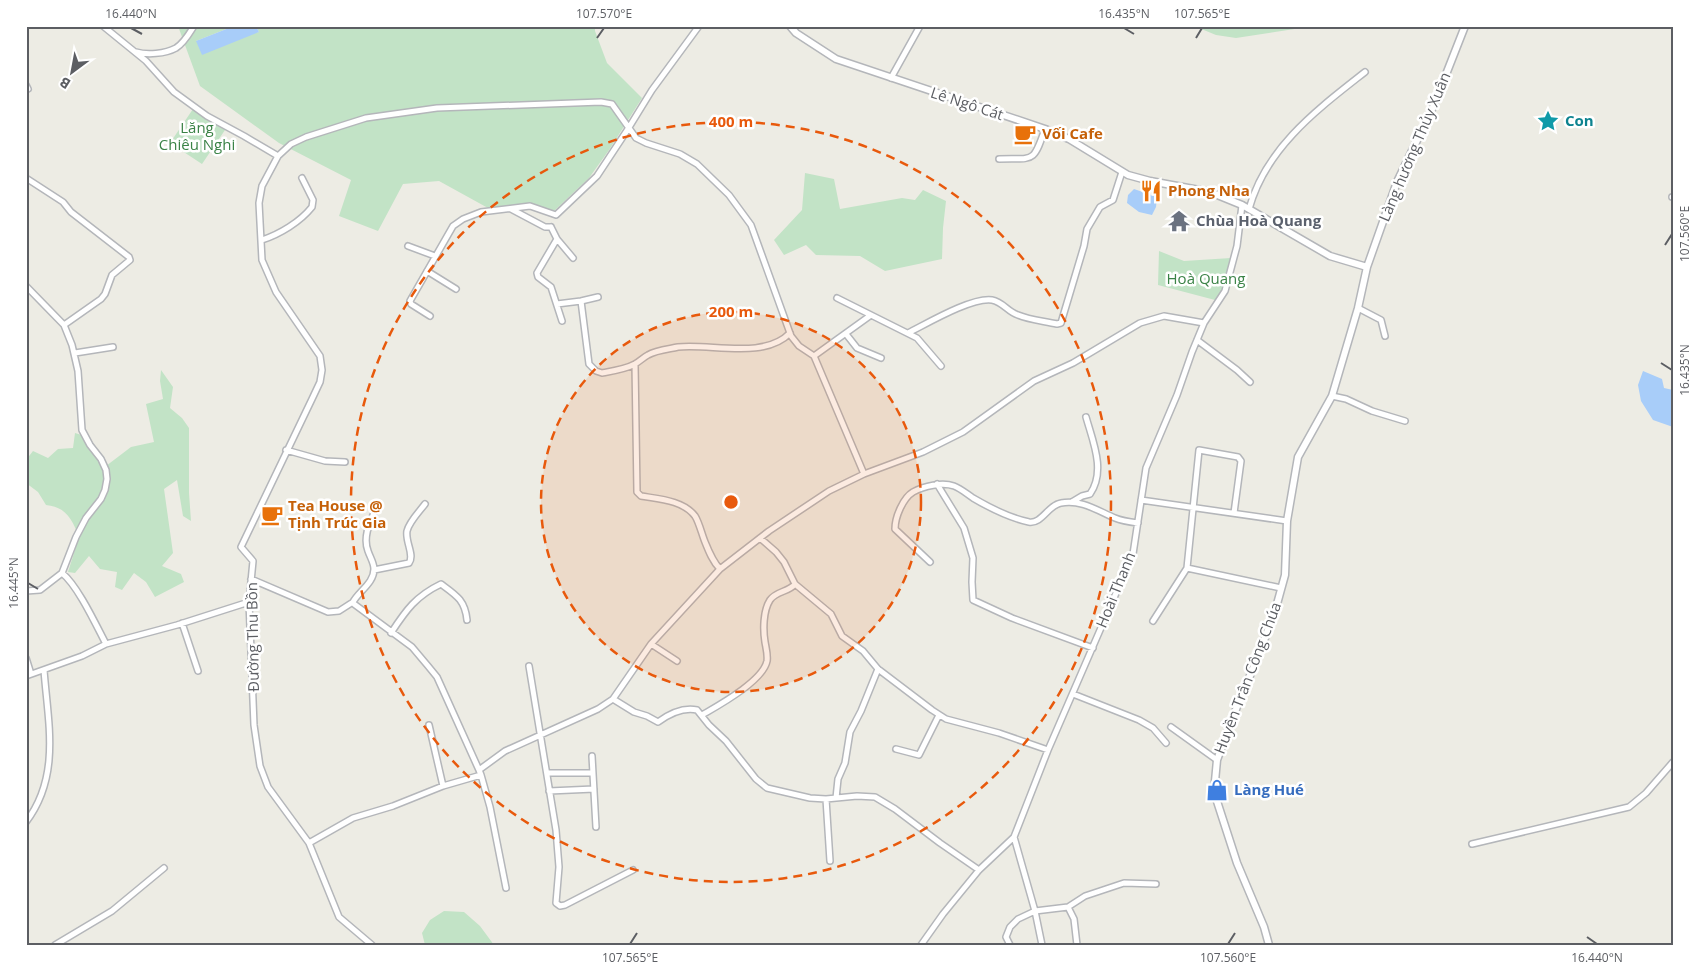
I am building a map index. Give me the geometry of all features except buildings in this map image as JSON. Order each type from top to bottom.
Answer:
[{"type":"street","points":[[103,26],[146,61],[174,92],[206,116],[278,156],[291,144],[306,137],[366,118],[437,108],[601,102],[612,104],[636,138],[680,154],[698,164],[729,195],[751,225],[790,333],[799,346],[814,356],[864,474]]},
{"type":"street","points":[[133,51],[144,54],[163,52],[176,48],[185,40],[194,26]]},
{"type":"street","points":[[551,227],[556,216],[597,176],[652,90],[699,26]]},
{"type":"street","name":"Lê Ngô Cát","points":[[790,26],[796,33],[836,59],[1044,129],[1069,139],[1128,175],[1210,192],[1242,205],[1330,256],[1368,267]]},
{"type":"street","points":[[891,78],[920,26]]},
{"type":"street","name":"Làng hương Thủy Xuân","points":[[1368,267],[1397,182],[1434,106],[1465,26]]},
{"type":"street","points":[[1249,209],[1257,185],[1283,144],[1309,117],[1365,72]]},
{"type":"street","points":[[999,158],[1030,158],[1038,149],[1044,129]]},
{"type":"street","name":"Đường Thu Bồn","points":[[278,156],[262,186],[259,203],[262,260],[276,292],[320,356],[322,370],[320,382],[312,400],[286,450],[241,547],[253,561],[249,602],[254,725],[260,766],[268,787],[309,843],[338,917],[372,945]]},
{"type":"street","points":[[908,333],[980,300],[993,300],[1017,315],[1057,324],[1061,323],[1084,246],[1087,229],[1100,208],[1113,200],[1122,172]]},
{"type":"street","points":[[26,178],[63,202],[71,212],[129,257],[130,260],[112,275],[105,294],[101,299],[64,325]]},
{"type":"street","points":[[262,240],[275,236],[312,207],[313,200],[302,178]]},
{"type":"street","name":"Hoài Thanh","points":[[921,945],[978,870],[1014,837],[1048,750],[1132,554],[1146,468],[1177,395],[1204,323],[1225,290],[1237,246],[1242,205]]},
{"type":"street","points":[[430,316],[411,304],[410,301],[452,226],[463,219],[482,212],[530,206],[556,216]]},
{"type":"street","points":[[510,209],[545,227],[551,227]]},
{"type":"street","points":[[551,227],[573,258]]},
{"type":"street","points":[[557,238],[537,272],[538,277],[551,287],[562,321]]},
{"type":"street","points":[[408,246],[435,256]]},
{"type":"street","name":"Huyền Trân Công Chúa","points":[[1269,945],[1264,927],[1237,863],[1214,792],[1217,760],[1260,652],[1285,575],[1288,521],[1298,457],[1332,396],[1368,267]]},
{"type":"street","points":[[427,272],[456,290]]},
{"type":"street","points":[[26,286],[64,325],[74,353],[80,386],[82,430],[90,445],[101,459],[106,470],[107,479],[101,499],[86,518],[62,573],[40,590],[26,591]]},
{"type":"street","points":[[557,304],[598,298]]},
{"type":"street","points":[[837,298],[917,338],[941,366]]},
{"type":"street","points":[[581,302],[591,366],[596,371],[602,372],[635,364],[650,354],[665,350],[686,347],[734,349],[754,347],[775,343],[790,333]]},
{"type":"street","points":[[1358,308],[1381,320],[1385,336]]},
{"type":"street","points":[[814,356],[871,314]]},
{"type":"street","points":[[309,843],[353,818],[394,806],[480,772],[506,751],[598,709],[613,699],[651,644],[720,569],[760,538],[829,491],[864,474],[923,452],[963,432],[1034,381],[1073,363],[1140,323],[1164,316],[1204,323]]},
{"type":"street","points":[[846,334],[857,348],[881,358]]},
{"type":"street","points":[[1197,340],[1250,382]]},
{"type":"street","points":[[74,353],[113,348]]},
{"type":"street","points":[[635,364],[637,492],[641,496],[673,502],[695,516],[708,550],[720,569]]},
{"type":"street","points":[[1332,396],[1346,399],[1372,411],[1405,421]]},
{"type":"street","points":[[1071,502],[1090,494],[1098,477],[1096,452],[1086,417]]},
{"type":"street","points":[[286,450],[326,461],[345,462]]},
{"type":"street","points":[[1153,621],[1187,568],[1199,450],[1238,457],[1241,461],[1234,514]]},
{"type":"street","points":[[937,484],[964,528],[973,558],[973,600],[1012,618],[1093,648]]},
{"type":"street","points":[[930,562],[895,529],[895,523],[900,510],[912,492],[937,484],[954,486],[992,508],[1030,522],[1038,520],[1058,503],[1071,502],[1094,508],[1115,518],[1138,523]]},
{"type":"street","points":[[1141,500],[1193,509],[1288,521]]},
{"type":"street","points":[[374,570],[411,560],[412,556],[407,542],[408,528],[425,504]]},
{"type":"street","points":[[251,579],[328,612],[338,611],[353,602],[368,584],[374,570],[367,549],[368,528],[374,513]]},
{"type":"street","points":[[760,538],[784,562],[796,584],[831,614],[842,636],[863,651],[878,669],[939,714],[946,719],[999,733],[1048,750]]},
{"type":"street","points":[[1187,568],[1281,588]]},
{"type":"street","points":[[62,573],[69,580],[86,607],[106,644]]},
{"type":"street","points":[[391,633],[418,597],[441,584],[460,598],[466,610],[466,620]]},
{"type":"street","points":[[702,715],[738,693],[758,676],[768,660],[764,641],[766,608],[775,595],[792,588],[796,584]]},
{"type":"street","points":[[26,658],[29,675],[82,656],[106,644],[249,602]]},
{"type":"street","points":[[353,602],[417,652],[436,677],[480,772],[490,808],[506,888]]},
{"type":"street","points":[[182,623],[198,671]]},
{"type":"street","points":[[651,644],[677,661]]},
{"type":"street","points":[[529,666],[557,840],[559,867],[556,904],[560,906],[565,905],[633,870]]},
{"type":"street","points":[[836,798],[838,780],[845,763],[850,732],[861,711],[878,669]]},
{"type":"street","points":[[26,822],[41,796],[49,764],[44,670]]},
{"type":"street","points":[[1073,694],[1139,720],[1153,728],[1166,743]]},
{"type":"street","points":[[613,699],[634,712],[658,722],[670,714],[682,710],[697,710],[726,741],[756,780],[766,788],[810,798],[826,799],[857,796],[875,798],[895,809],[978,870]]},
{"type":"street","points":[[896,748],[919,754],[939,714]]},
{"type":"street","points":[[429,725],[443,786]]},
{"type":"street","points":[[1172,727],[1217,760]]},
{"type":"street","points":[[592,756],[596,827]]},
{"type":"street","points":[[1472,844],[1629,807],[1646,793],[1673,762]]},
{"type":"street","points":[[547,773],[593,772]]},
{"type":"street","points":[[549,791],[594,789]]},
{"type":"street","points":[[826,799],[830,861]]},
{"type":"street","points":[[1014,837],[1035,911],[1042,945]]},
{"type":"street","points":[[55,945],[112,911],[164,868]]},
{"type":"street","points":[[1010,945],[1006,937],[1010,927],[1018,919],[1035,911],[1068,907],[1085,896],[1124,883],[1156,884]]},
{"type":"street","points":[[1068,907],[1074,919],[1076,945]]},
{"type":"green space","points":[[178,26],[234,26],[196,41],[259,32],[256,26],[595,26],[595,31],[607,63],[642,98],[589,178],[554,211],[531,203],[488,208],[439,181],[403,184],[378,231],[339,216],[351,180],[279,143],[200,86]]},
{"type":"green space","points":[[1194,26],[1314,26],[1236,38],[1216,35]]},
{"type":"green space","name":"Lăng Chiêu Nghi","points":[[193,109],[225,130],[202,164],[170,143]]},
{"type":"green space","points":[[805,173],[834,179],[840,209],[902,198],[915,200],[923,190],[946,201],[942,259],[885,271],[860,256],[816,255],[806,245],[784,255],[774,240],[802,210]]},
{"type":"green space","name":"Hoà Quang","points":[[1159,251],[1184,261],[1231,258],[1225,285],[1215,300],[1158,285]]},
{"type":"green space","points":[[161,370],[173,387],[170,408],[182,418],[189,428],[191,521],[183,516],[177,480],[164,489],[173,553],[162,566],[181,574],[184,582],[155,597],[146,582],[134,573],[122,590],[115,587],[117,572],[100,569],[89,556],[75,573],[68,572],[79,537],[67,515],[59,508],[46,505],[38,492],[26,483],[26,460],[33,451],[48,458],[58,449],[73,448],[75,433],[85,436],[106,466],[131,447],[154,442],[146,404],[163,399],[160,381]]},
{"type":"green space","points":[[444,911],[464,912],[480,926],[494,945],[425,945],[422,933],[430,920]]},
{"type":"water","points":[[234,26],[256,26],[259,32],[202,55],[196,41]]},
{"type":"water","points":[[1134,189],[1157,197],[1156,207],[1152,215],[1139,212],[1127,203],[1128,195]]},
{"type":"water","points":[[1643,371],[1662,379],[1664,388],[1673,390],[1673,427],[1653,420],[1641,401],[1638,385]]},
{"type":"place","name":"Con","points":[[1548,121]]},
{"type":"place","name":"Vối Cafe","points":[[1025,134]]},
{"type":"place","name":"Phong Nha","points":[[1151,191]]},
{"type":"place","name":"Chùa Hoà Quang","points":[[1179,221]]},
{"type":"place","name":"Tea House @ Tịnh Trúc Gia","points":[[272,515]]},
{"type":"place","name":"Làng Hué","points":[[1217,790]]}]
